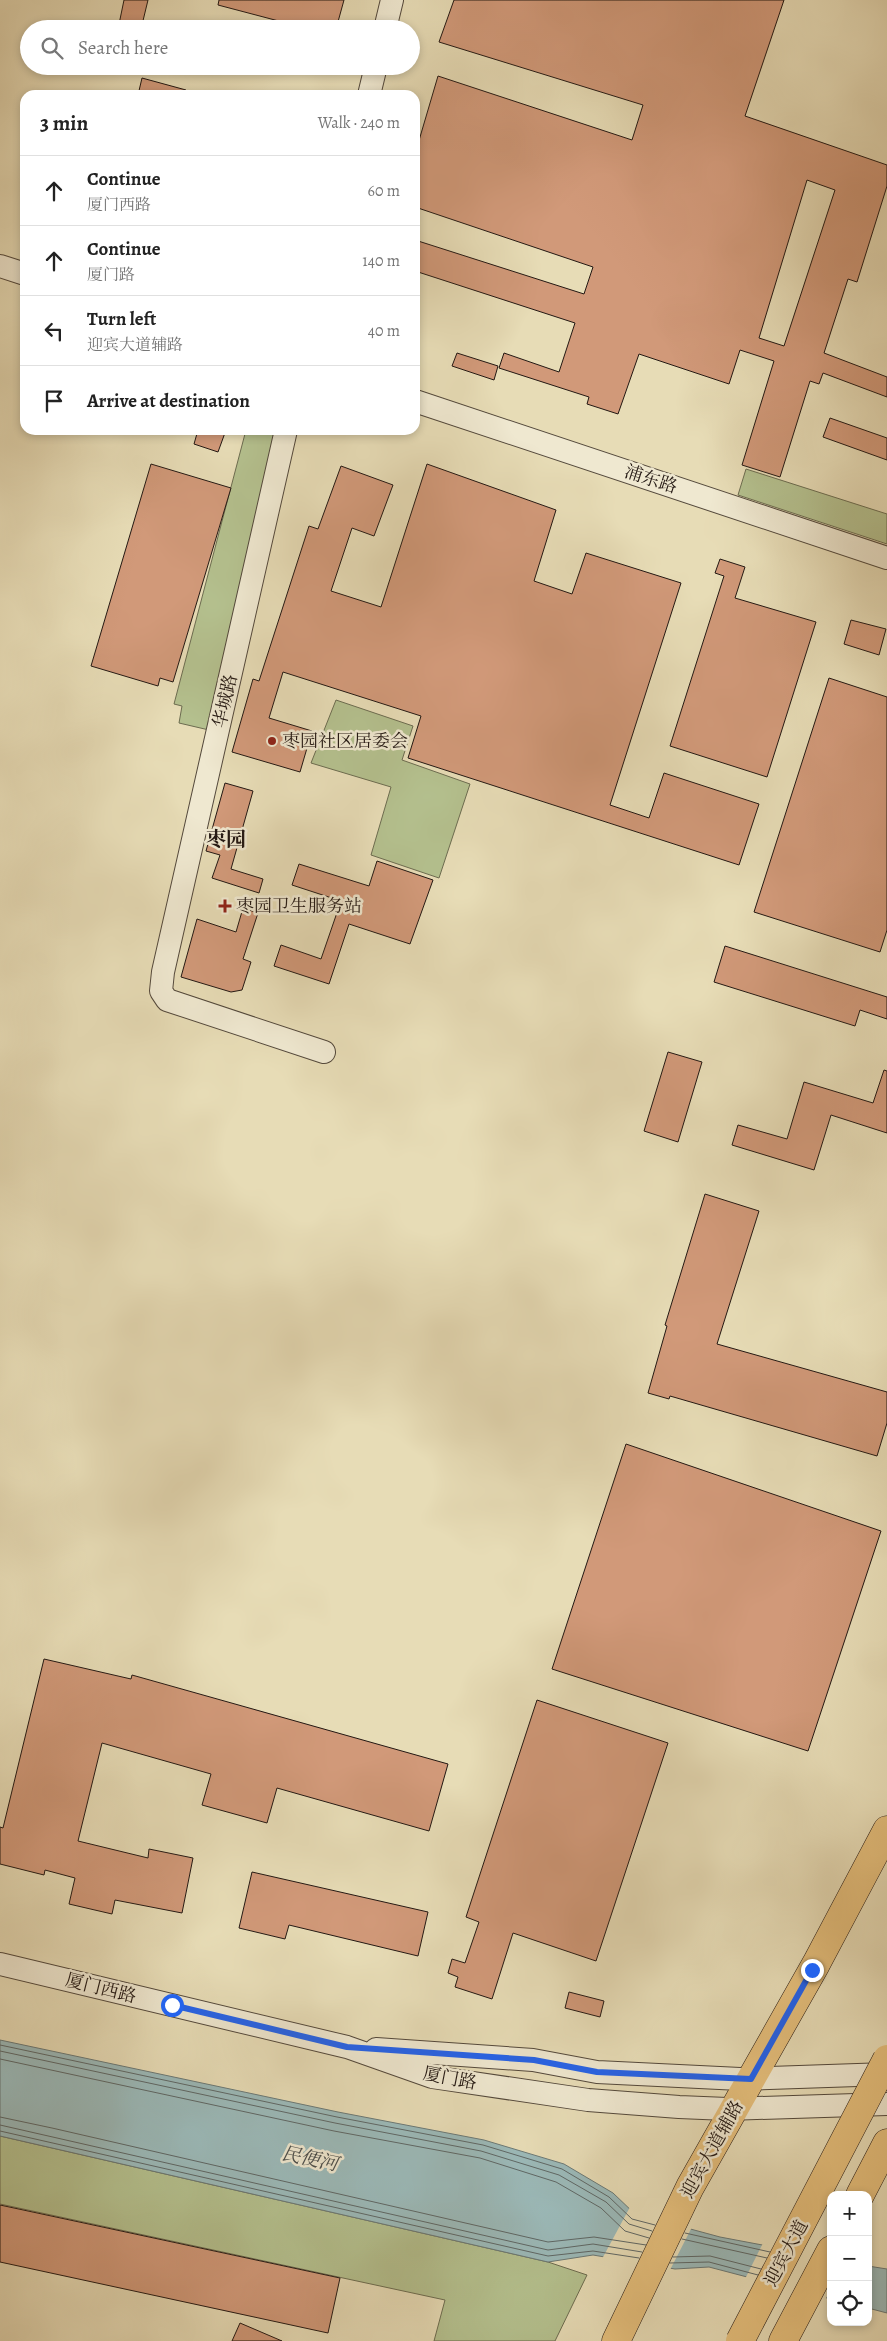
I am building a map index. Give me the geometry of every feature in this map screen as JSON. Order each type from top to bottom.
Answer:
[{"type":"main road","name":"迎宾大道辅路","points":[[616,2341],[690,2187],[816,1964],[887,1830]]},
{"type":"main road","name":"迎宾大道","points":[[740,2341],[887,2059]]},
{"type":"main road","points":[[862,2191],[887,2143]]},
{"type":"main road","points":[[783,2341],[827,2258]]},
{"type":"street","points":[[387,20],[392,0]]},
{"type":"street","points":[[370,90],[374,75]]},
{"type":"street","points":[[0,266],[20,272]]},
{"type":"street","name":"浦东路","points":[[420,403],[887,558]]},
{"type":"street","name":"华城路","points":[[285,435],[163,972],[161,991],[167,1000],[324,1052]]},
{"type":"street","name":"厦门西路","points":[[0,1964],[347,2047]]},
{"type":"street","name":"厦门路","points":[[347,2047],[534,2060],[597,2072],[751,2079],[887,2074]]},
{"type":"street","name":"厦门路","points":[[347,2047],[432,2077],[588,2100],[679,2107],[734,2108],[887,2104]]},
{"type":"green space","points":[[245,435],[280,435],[209,730],[179,723],[182,706],[174,704]]},
{"type":"green space","points":[[746,469],[887,514],[887,544],[738,495]]},
{"type":"green space","points":[[336,700],[413,726],[402,760],[470,784],[439,878],[371,855],[391,787],[311,763]]},
{"type":"green space","points":[[0,2136],[548,2262],[587,2275],[555,2341],[434,2341],[445,2300],[0,2204]]},
{"type":"water","name":"民便河","points":[[0,2040],[338,2112],[484,2140],[564,2164],[613,2193],[635,2214],[720,2237],[827,2257],[827,2298],[709,2267],[675,2269],[593,2255],[548,2262],[0,2136]]},
{"type":"water","points":[[872,2267],[887,2269],[887,2313],[872,2309]]},
{"type":"pier","points":[[630,2207],[636,2212],[692,2227],[670,2270],[602,2259]]},
{"type":"pier","points":[[763,2243],[827,2255],[827,2296],[825,2300],[745,2279]]},
{"type":"building","points":[[124,0],[148,0],[143,20],[120,20]]},
{"type":"building","points":[[219,0],[344,0],[338,20],[275,20],[218,5]]},
{"type":"building","points":[[454,0],[784,0],[745,116],[887,165],[887,186],[857,282],[848,279],[824,353],[887,377],[887,397],[823,373],[819,384],[810,381],[780,477],[742,465],[774,361],[740,350],[729,384],[639,354],[618,414],[587,404],[589,397],[499,368],[504,353],[559,372],[575,323],[420,273],[420,242],[584,294],[593,267],[420,209],[420,137],[438,76],[632,140],[643,105],[439,42]],"holes":[[[807,180],[835,190],[784,346],[759,338]]]},
{"type":"building","points":[[142,78],[186,90],[139,90]]},
{"type":"building","points":[[457,353],[498,366],[494,380],[452,366]]},
{"type":"building","points":[[830,418],[887,438],[887,460],[823,437]]},
{"type":"building","points":[[197,435],[224,435],[218,452],[194,444]]},
{"type":"building","points":[[151,464],[231,488],[173,682],[160,678],[158,686],[91,666]]},
{"type":"building","points":[[427,464],[556,510],[534,581],[572,594],[586,553],[681,583],[610,805],[649,818],[664,773],[759,804],[739,865],[408,758],[421,716],[283,672],[269,718],[312,731],[300,772],[232,752],[253,679],[259,681],[309,526],[318,529],[341,466],[393,485],[374,536],[352,528],[331,591],[381,607]]},
{"type":"building","points":[[720,559],[745,567],[735,598],[816,622],[767,777],[670,746],[724,576],[715,573]]},
{"type":"building","points":[[851,620],[886,629],[879,655],[844,644]]},
{"type":"building","points":[[829,678],[887,697],[887,930],[880,952],[754,912]]},
{"type":"building","points":[[225,783],[253,791],[231,869],[263,879],[259,893],[212,878],[220,855],[206,851]]},
{"type":"building","points":[[377,861],[433,880],[410,944],[349,924],[329,984],[274,966],[281,945],[321,959],[341,901],[292,885],[299,864],[369,886]]},
{"type":"building","points":[[243,908],[258,913],[243,959],[251,962],[242,990],[231,992],[181,977],[197,919],[236,932]]},
{"type":"building","points":[[725,946],[887,997],[887,1019],[860,1010],[855,1026],[714,982]]},
{"type":"building","points":[[668,1052],[702,1062],[678,1142],[644,1131]]},
{"type":"building","points":[[884,1070],[887,1071],[887,1133],[831,1115],[814,1170],[732,1145],[738,1125],[787,1139],[804,1082],[873,1103]]},
{"type":"building","points":[[705,1194],[759,1211],[717,1344],[887,1392],[887,1423],[877,1456],[670,1396],[669,1399],[648,1393],[667,1326],[665,1325]]},
{"type":"building","points":[[626,1444],[881,1531],[808,1751],[552,1669]]},
{"type":"building","points":[[44,1659],[131,1679],[132,1675],[448,1764],[429,1831],[277,1788],[267,1823],[202,1805],[211,1774],[102,1743],[78,1841],[148,1858],[149,1849],[193,1858],[182,1913],[115,1900],[112,1914],[69,1904],[75,1878],[45,1870],[44,1875],[0,1864],[0,1827],[3,1828]]},
{"type":"building","points":[[537,1700],[668,1743],[596,1961],[513,1933],[492,1999],[455,1987],[458,1977],[448,1973],[452,1959],[465,1963],[479,1922],[466,1917]]},
{"type":"building","points":[[252,1872],[428,1912],[418,1956],[289,1925],[285,1939],[239,1928]]},
{"type":"building","points":[[569,1992],[604,2001],[600,2017],[565,2008]]},
{"type":"building","points":[[0,2205],[340,2278],[328,2333],[0,2262]]},
{"type":"building","points":[[240,2323],[282,2341],[232,2341]]},
{"type":"place","name":"枣园社区居委会","points":[[272,741]]},
{"type":"place","name":"枣园卫生服务站","points":[[225,906]]},
{"type":"district","name":"枣园","points":[[226,839]]},
{"type":"route","points":[[172,2005],[347,2047],[534,2060],[597,2072],[751,2079],[812,1970]]}]
